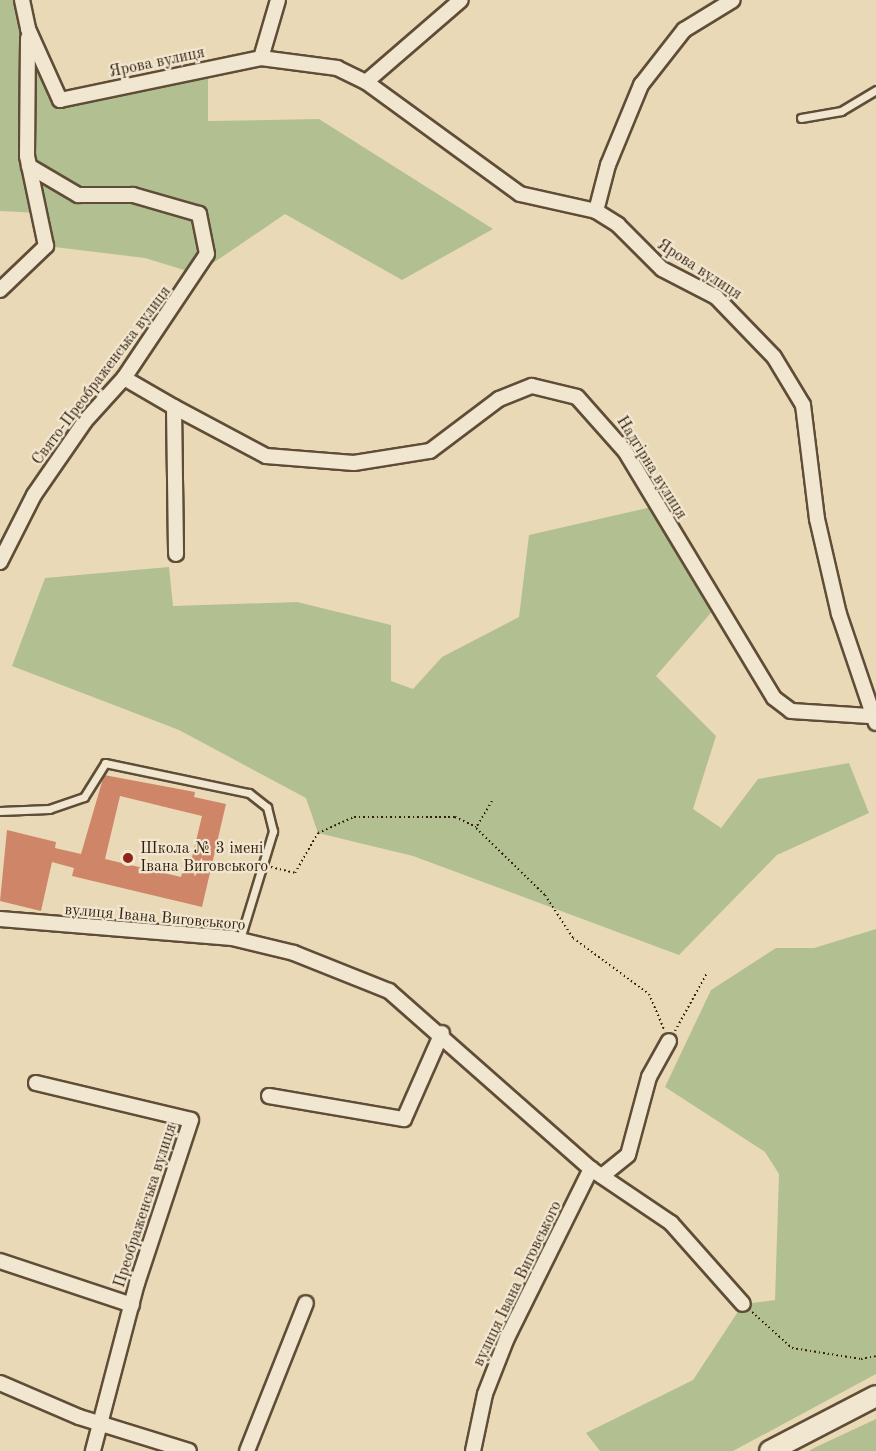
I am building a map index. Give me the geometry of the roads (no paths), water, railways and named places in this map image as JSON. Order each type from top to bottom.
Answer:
[{"type":"main road","points":[[770,1451],[876,1396]]},
{"type":"street","points":[[0,290],[46,246],[29,166],[28,29],[22,0]]},
{"type":"street","points":[[261,58],[278,0]]},
{"type":"street","points":[[366,82],[461,0]]},
{"type":"street","points":[[596,212],[640,85],[684,30],[733,0]]},
{"type":"street","name":"Ярова вулиця","points":[[28,29],[60,100],[261,58],[312,61],[366,82],[520,194],[596,212],[618,225],[662,268],[716,297],[744,321],[803,405],[817,519],[839,614],[870,699],[873,720]]},
{"type":"street","name":"Свято-Преображенська вулиця","points":[[0,562],[34,495],[85,421],[124,378],[197,274],[207,254],[199,214],[133,195],[78,195],[29,166]]},
{"type":"street","name":"Надгірна вулиця","points":[[124,378],[266,456],[354,463],[430,451],[499,399],[532,386],[577,397],[625,451],[774,698],[791,711],[873,720]]},
{"type":"street","points":[[174,407],[176,554]]},
{"type":"street","name":"вулиця Івана Виговського","points":[[0,919],[240,939],[294,953],[389,991],[442,1033],[597,1173],[670,1223],[743,1305]]},
{"type":"street","points":[[269,1096],[404,1119],[442,1033]]},
{"type":"street","name":"вулиця Івана Виговського","points":[[473,1451],[485,1394],[507,1338],[597,1173],[631,1147],[649,1077],[669,1041]]},
{"type":"street","name":"Преображенська вулиця","points":[[36,1083],[191,1119],[132,1305],[93,1451]]},
{"type":"street","points":[[0,1261],[132,1305]]},
{"type":"street","points":[[247,1451],[306,1303]]},
{"type":"street","points":[[0,1383],[101,1422],[189,1451]]},
{"type":"lane","points":[[801,118],[841,111],[876,90]]},
{"type":"lane","points":[[0,811],[49,809],[84,797],[105,763],[249,792],[267,807],[273,831],[240,939]]},
{"type":"place","name":"Школа № 3 імені Івана Виговського","points":[[128,858]]}]
